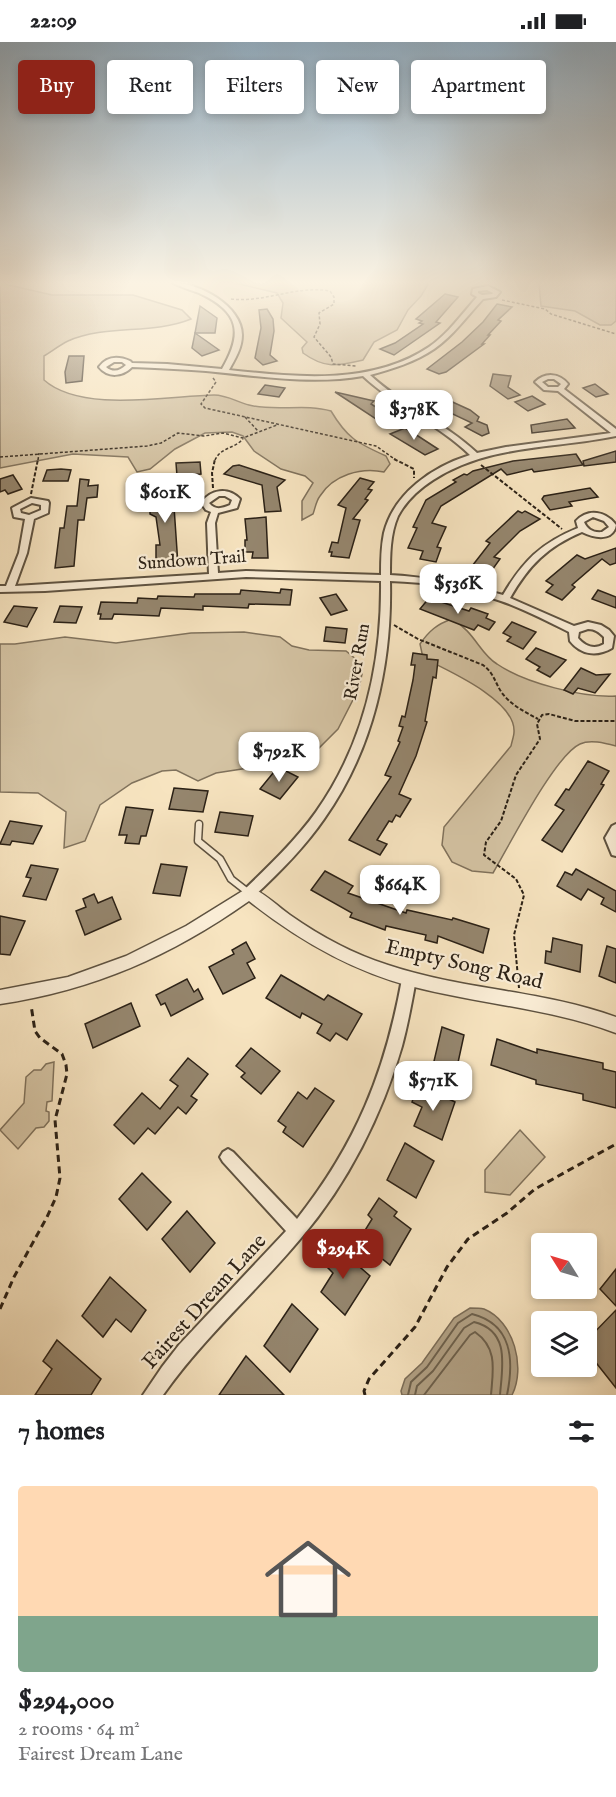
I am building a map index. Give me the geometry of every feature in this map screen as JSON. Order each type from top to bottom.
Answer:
[{"type":"street","points":[[225,370],[237,346]]},
{"type":"street","points":[[130,365],[163,364],[300,377],[368,372],[405,361],[433,346]]},
{"type":"street","points":[[368,372],[390,395],[453,436],[473,457]]},
{"type":"street","points":[[560,389],[616,434]]},
{"type":"street","name":"River Run","points":[[0,997],[29,993],[107,972],[141,958],[211,921],[249,892],[306,836],[323,814],[344,777],[366,724],[386,624],[386,538],[399,506],[421,483],[447,467],[504,449],[583,441],[616,434]]},
{"type":"street","points":[[214,494],[232,495],[236,503],[229,509],[215,510],[209,508],[205,502],[206,499],[214,494]]},
{"type":"street","points":[[41,500],[47,506],[42,514],[30,518],[23,518],[15,512],[19,504],[41,500]]},
{"type":"street","points":[[214,575],[211,523],[215,510]]},
{"type":"street","points":[[5,589],[23,553],[30,518]]},
{"type":"street","points":[[505,599],[532,558],[549,544],[583,529]]},
{"type":"street","name":"Sundown Trail","points":[[5,589],[214,575],[274,574],[432,581],[505,599],[574,630]]},
{"type":"street","points":[[616,829],[611,838],[616,851]]},
{"type":"street","name":"Empty Song Road","points":[[249,892],[299,931],[372,966],[409,979],[587,1014],[616,1024]]},
{"type":"street","name":"Fairest Dream Lane","points":[[152,1395],[194,1343],[297,1231],[321,1200],[374,1103],[395,1046],[409,979]]},
{"type":"street","points":[[228,1157],[297,1231]]},
{"type":"lane","points":[[199,824],[198,841],[220,859],[231,879],[249,892]]},
{"type":"path","points":[[321,346],[331,357],[333,363],[366,367],[368,372]]},
{"type":"path","points":[[217,370],[213,376],[216,382],[201,404],[214,411],[376,446],[414,469],[415,480],[421,483]]},
{"type":"path","points":[[244,417],[252,427],[258,430]]},
{"type":"path","points":[[214,494],[213,465],[217,456],[224,449],[239,444],[243,438],[258,430],[277,425]]},
{"type":"path","points":[[0,457],[147,446],[161,443],[178,433],[204,436],[223,433],[243,438]]},
{"type":"path","points":[[31,500],[39,453]]},
{"type":"path","points":[[473,457],[568,534]]},
{"type":"path","points":[[386,624],[403,627],[417,638],[481,663],[493,674],[500,689],[507,697],[525,712],[538,719]]},
{"type":"path","points":[[538,719],[542,715],[549,714],[575,721],[616,721]]},
{"type":"path","points":[[519,1000],[520,969],[514,944],[515,929],[525,902],[524,894],[514,877],[484,855],[483,848],[499,828],[516,775],[540,739],[538,719]]},
{"type":"path","points":[[0,1309],[14,1277],[47,1217],[56,1197],[60,1178],[55,1120],[67,1074],[66,1065],[62,1054],[40,1038],[35,1031],[29,993]]},
{"type":"path","points":[[365,1395],[364,1391],[369,1379],[415,1327],[447,1268],[468,1239],[507,1213],[535,1189],[616,1144]]},
{"type":"shaded area","points":[[0,346],[60,346],[44,356],[44,380],[60,390],[80,396],[102,400],[125,400],[214,395],[259,407],[311,408],[331,411],[348,434],[386,456],[390,464],[384,472],[357,472],[332,483],[319,498],[313,514],[302,520],[302,501],[313,483],[305,476],[281,469],[254,451],[243,436],[232,432],[205,433],[175,449],[150,469],[137,472],[128,457],[73,454],[0,468]]},
{"type":"shaded area","points":[[304,346],[371,346],[363,360],[332,365],[318,362],[303,353]]},
{"type":"shaded area","points":[[452,619],[466,630],[491,660],[509,671],[538,683],[571,692],[616,696],[616,746],[588,742],[580,744],[570,752],[546,783],[493,873],[472,871],[452,862],[442,845],[444,827],[511,746],[514,732],[512,720],[492,698],[463,678],[423,658],[420,644],[423,639],[442,623]]},
{"type":"shaded area","points":[[244,632],[280,637],[292,646],[309,650],[346,651],[358,661],[362,674],[359,688],[338,729],[314,753],[271,760],[255,767],[216,773],[198,781],[176,770],[162,771],[132,783],[100,805],[85,841],[64,848],[66,812],[38,793],[0,792],[0,644],[65,637],[116,643],[191,633]]},
{"type":"shaded area","points":[[54,1062],[52,1101],[47,1102],[46,1111],[49,1112],[49,1121],[44,1127],[36,1128],[18,1149],[0,1130],[24,1103],[26,1077],[34,1070],[41,1070],[46,1064]]},
{"type":"shaded area","points":[[520,1130],[545,1157],[510,1195],[485,1192],[485,1170]]},
{"type":"water","points":[[470,1308],[484,1309],[494,1315],[510,1334],[515,1346],[518,1372],[512,1395],[402,1395],[405,1379],[422,1363],[454,1318]]},
{"type":"building","points":[[192,346],[214,346],[219,350],[202,356]]},
{"type":"building","points":[[257,346],[271,346],[270,355],[277,361],[263,365],[255,358]]},
{"type":"building","points":[[387,346],[407,346],[394,355],[380,349]]},
{"type":"building","points":[[457,346],[481,346],[446,372],[439,374],[427,369]]},
{"type":"building","points":[[69,356],[84,356],[82,381],[66,383],[65,372]]},
{"type":"building","points":[[493,374],[511,376],[508,387],[520,395],[508,399],[490,386]]},
{"type":"building","points":[[595,384],[608,394],[596,397],[583,388]]},
{"type":"building","points":[[265,385],[285,388],[279,397],[258,394]]},
{"type":"building","points":[[335,392],[374,401],[371,404],[394,418],[382,423]]},
{"type":"building","points":[[435,394],[470,410],[479,417],[477,421],[487,425],[489,433],[482,436],[465,427],[472,423],[423,400]]},
{"type":"building","points":[[532,396],[545,404],[528,411],[515,402]]},
{"type":"building","points":[[567,419],[575,428],[532,433],[531,425]]},
{"type":"building","points":[[405,428],[438,449],[425,455],[390,434]]},
{"type":"building","points":[[616,451],[616,462],[584,466],[583,461]]},
{"type":"building","points":[[576,454],[583,465],[534,472],[532,469],[507,475],[501,469],[441,506],[432,523],[446,527],[437,547],[441,548],[436,562],[420,559],[423,551],[408,548],[417,528],[413,527],[426,500],[456,482],[453,480],[473,471],[513,461]]},
{"type":"building","points":[[200,462],[201,474],[177,476],[176,463]]},
{"type":"building","points":[[239,465],[285,480],[277,487],[281,511],[265,512],[262,485],[224,474],[233,466]]},
{"type":"building","points":[[47,470],[71,470],[68,481],[43,481]]},
{"type":"building","points":[[13,475],[22,489],[8,494],[5,490],[0,492],[0,479]]},
{"type":"building","points":[[360,478],[374,482],[368,489],[372,490],[365,499],[368,500],[353,519],[360,520],[349,558],[331,556],[332,552],[329,552],[332,542],[338,543],[346,508],[338,505]]},
{"type":"building","points":[[80,479],[89,480],[88,486],[98,485],[97,497],[87,498],[84,520],[78,520],[74,566],[55,568],[60,528],[64,528],[67,506],[77,506]]},
{"type":"building","points":[[159,482],[177,485],[173,492],[178,565],[156,566],[156,545],[160,545],[156,517],[150,514],[150,499]]},
{"type":"building","points":[[590,488],[598,497],[569,502],[572,506],[550,510],[542,499],[544,496]]},
{"type":"building","points":[[518,511],[522,513],[525,511],[540,519],[520,531],[494,557],[500,559],[487,577],[469,570],[490,543],[486,541]]},
{"type":"building","points":[[266,517],[268,558],[252,558],[253,552],[245,552],[245,540],[247,540],[245,519]]},
{"type":"building","points":[[616,548],[616,563],[610,565],[602,559],[572,585],[575,587],[562,600],[546,592],[553,585],[546,581],[577,555],[585,559]]},
{"type":"building","points":[[281,589],[292,590],[290,605],[249,604],[248,608],[203,606],[203,610],[161,608],[159,616],[114,614],[112,619],[100,619],[101,614],[98,614],[101,602],[137,603],[138,598],[240,594],[241,590],[280,593]]},
{"type":"building","points":[[598,590],[616,597],[616,608],[592,599]]},
{"type":"building","points":[[336,594],[347,610],[331,615],[320,598]]},
{"type":"building","points":[[429,598],[469,611],[471,608],[488,614],[486,618],[495,622],[489,630],[478,625],[474,630],[420,609]]},
{"type":"building","points":[[14,606],[37,608],[27,627],[4,622]]},
{"type":"building","points":[[60,606],[82,607],[76,623],[54,622]]},
{"type":"building","points":[[512,622],[536,632],[523,649],[507,641],[511,637],[503,633]]},
{"type":"building","points":[[326,627],[347,629],[345,643],[324,641]]},
{"type":"building","points":[[536,648],[566,660],[550,677],[537,670],[540,667],[526,659]]},
{"type":"building","points":[[413,653],[427,655],[427,659],[438,660],[436,678],[433,677],[425,721],[427,722],[416,756],[399,794],[411,799],[400,817],[396,815],[392,822],[389,821],[377,840],[387,844],[380,855],[349,840],[391,777],[385,775],[400,742],[398,741],[403,727],[399,726],[402,716],[405,717],[413,680],[415,665],[411,665]]},
{"type":"building","points":[[581,668],[596,675],[610,674],[595,693],[578,688],[573,694],[564,690]]},
{"type":"building","points":[[588,761],[609,771],[601,784],[604,785],[562,852],[542,840],[564,810],[555,805],[566,789],[569,790]]},
{"type":"building","points":[[278,767],[298,777],[280,799],[260,789]]},
{"type":"building","points":[[174,788],[208,791],[203,812],[169,809]]},
{"type":"building","points":[[126,807],[153,810],[146,836],[141,836],[139,844],[125,843],[127,835],[119,835]]},
{"type":"building","points":[[220,812],[253,816],[248,836],[215,832]]},
{"type":"building","points":[[10,821],[42,826],[33,844],[12,841],[10,845],[0,844]]},
{"type":"building","points":[[161,864],[187,867],[180,896],[153,893]]},
{"type":"building","points":[[31,865],[58,869],[46,900],[23,896],[31,878],[26,877]]},
{"type":"building","points":[[576,869],[616,891],[616,912],[601,904],[604,898],[588,889],[581,900],[557,886],[565,872],[572,875]]},
{"type":"building","points":[[325,871],[353,886],[348,893],[406,913],[407,910],[452,920],[453,918],[489,929],[483,953],[438,936],[437,943],[425,940],[426,935],[386,926],[385,930],[350,917],[352,913],[311,890]]},
{"type":"building","points":[[94,894],[98,903],[112,897],[121,919],[85,935],[76,911],[86,907],[83,899]]},
{"type":"building","points":[[0,916],[25,921],[10,955],[0,954]]},
{"type":"building","points":[[553,938],[582,945],[580,972],[545,963],[546,951],[551,952]]},
{"type":"building","points":[[246,942],[255,959],[247,963],[255,978],[223,994],[209,967],[234,954],[232,950]]},
{"type":"building","points":[[607,946],[616,949],[616,983],[599,976]]},
{"type":"building","points":[[281,975],[324,1000],[328,995],[362,1014],[347,1040],[336,1033],[330,1041],[317,1033],[322,1024],[302,1013],[300,1018],[266,998]]},
{"type":"building","points":[[187,979],[194,992],[198,989],[203,999],[171,1016],[165,1003],[161,1005],[156,995]]},
{"type":"building","points":[[131,1003],[140,1026],[93,1048],[85,1024]]},
{"type":"building","points":[[442,1027],[464,1035],[454,1081],[431,1074]]},
{"type":"building","points":[[497,1039],[537,1053],[537,1049],[603,1063],[603,1069],[616,1072],[616,1108],[583,1100],[583,1094],[536,1084],[536,1080],[491,1065]]},
{"type":"building","points":[[251,1048],[280,1071],[261,1094],[241,1077],[245,1073],[236,1066]]},
{"type":"building","points":[[188,1058],[208,1074],[191,1096],[197,1100],[186,1114],[178,1107],[155,1134],[148,1128],[134,1144],[114,1125],[142,1093],[160,1109],[178,1086],[170,1080]]},
{"type":"building","points":[[418,1084],[455,1102],[442,1140],[414,1126],[422,1107],[412,1102]]},
{"type":"building","points":[[315,1088],[334,1101],[303,1147],[283,1132],[286,1127],[278,1121],[298,1092],[307,1099]]},
{"type":"building","points":[[405,1143],[434,1161],[416,1198],[387,1180]]},
{"type":"building","points":[[142,1173],[171,1202],[147,1230],[119,1199]]},
{"type":"building","points":[[379,1198],[397,1212],[394,1216],[411,1229],[390,1265],[359,1240],[372,1219],[368,1215]]},
{"type":"building","points":[[187,1211],[215,1243],[190,1272],[162,1239]]},
{"type":"building","points":[[335,1245],[370,1276],[345,1315],[321,1292],[333,1273],[323,1263]]},
{"type":"building","points":[[616,1269],[616,1306],[600,1289]]},
{"type":"building","points":[[110,1277],[146,1310],[131,1332],[116,1319],[103,1337],[82,1316]]},
{"type":"building","points":[[292,1304],[318,1329],[290,1372],[264,1346]]},
{"type":"building","points":[[616,1310],[616,1388],[597,1364],[597,1330]]},
{"type":"building","points":[[57,1340],[101,1379],[91,1395],[35,1395],[52,1369],[43,1361]]},
{"type":"building","points":[[246,1356],[284,1395],[219,1395]]}]
